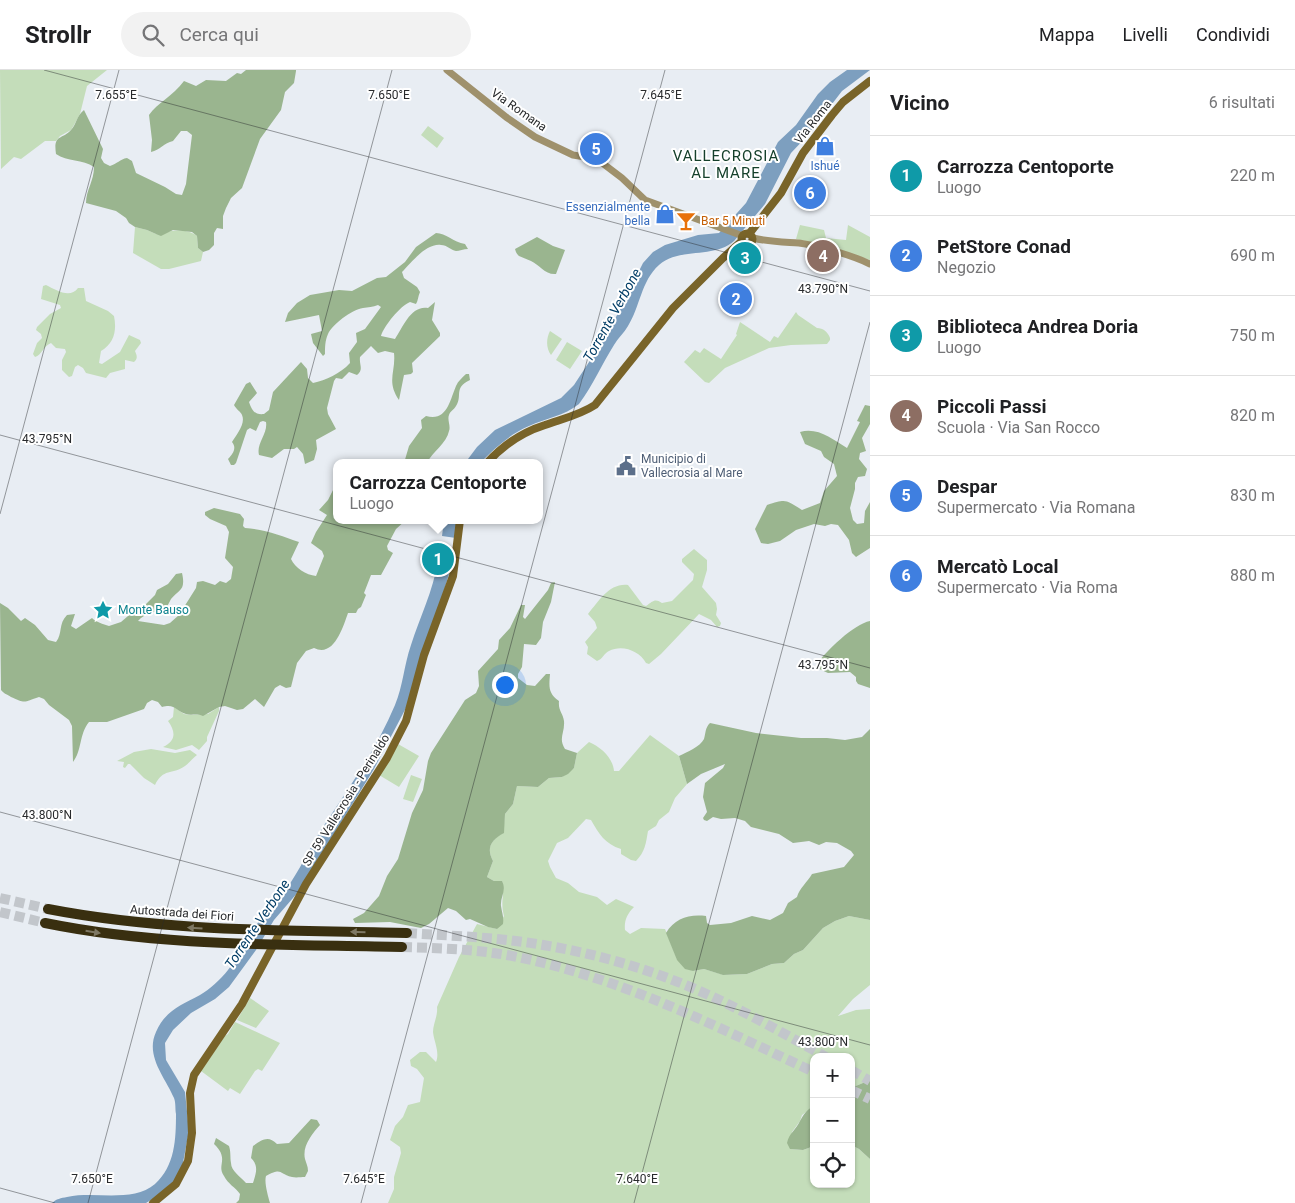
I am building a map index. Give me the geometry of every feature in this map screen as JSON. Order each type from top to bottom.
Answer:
[{"type":"highway","name":"Autostrada dei Fiori","points":[[48,909],[104,919],[167,926],[407,933]]},
{"type":"highway","points":[[45,923],[107,934],[172,941],[402,947]]},
{"type":"main road","name":"Via Roma","points":[[747,237],[781,193],[803,154],[832,115],[850,96],[870,81]]},
{"type":"main road","points":[[491,459],[524,433],[595,405],[673,308],[728,253],[747,237]]},
{"type":"main road","name":"SP 59 Vallecrosia - Perinaldo","points":[[153,1203],[176,1184],[188,1161],[192,1133],[190,1093],[194,1075],[242,1004],[306,884],[387,758],[406,721],[424,655],[453,576],[460,524]]},
{"type":"street","name":"Via Romana","points":[[447,70],[506,117],[535,137],[584,158],[596,159],[622,178],[646,200],[747,237],[774,242],[806,244],[870,264]]},
{"type":"green space","points":[[0,70],[107,70],[87,86],[80,114],[71,130],[60,136],[56,141],[45,141],[21,159],[14,157],[1,169]]},
{"type":"green space","points":[[246,70],[296,71],[294,83],[285,92],[281,110],[260,139],[242,188],[231,198],[223,216],[223,229],[217,228],[214,233],[214,245],[209,250],[203,252],[198,248],[197,236],[192,232],[173,230],[161,236],[135,227],[116,211],[86,203],[94,167],[90,164],[60,157],[56,154],[55,148],[57,140],[71,130],[84,110],[103,149],[101,158],[104,163],[110,166],[127,158],[132,161],[136,173],[176,194],[182,195],[186,184],[192,135],[187,131],[181,131],[173,141],[151,152],[152,140],[149,115],[184,81],[196,86],[206,80],[226,81],[237,73],[241,74]]},
{"type":"green space","points":[[428,126],[444,138],[437,148],[421,135]]},
{"type":"green space","points":[[800,225],[824,230],[826,238],[846,240],[848,225],[870,237],[870,260],[824,245],[796,239]]},
{"type":"green space","points":[[135,227],[156,234],[177,230],[193,233],[197,236],[198,248],[203,252],[201,261],[169,269],[161,269],[133,253]]},
{"type":"green space","points":[[436,233],[443,234],[465,244],[468,249],[456,251],[445,246],[435,245],[419,254],[402,272],[404,278],[417,287],[420,292],[416,304],[410,302],[397,312],[381,336],[395,339],[412,313],[422,308],[428,308],[435,302],[432,320],[440,336],[412,363],[413,372],[404,375],[399,400],[392,382],[394,353],[385,351],[378,353],[371,346],[360,357],[361,369],[357,375],[349,372],[342,379],[336,378],[334,381],[327,408],[336,429],[316,440],[317,449],[314,460],[305,464],[303,454],[297,447],[294,449],[284,449],[272,458],[259,455],[259,446],[266,426],[266,422],[263,421],[260,422],[256,431],[250,428],[247,430],[236,463],[231,465],[228,459],[234,451],[232,442],[243,422],[241,414],[234,405],[246,384],[250,382],[257,393],[249,402],[252,410],[258,414],[264,414],[269,410],[273,392],[301,362],[307,369],[308,378],[313,383],[337,373],[350,363],[349,353],[357,342],[356,333],[365,329],[381,307],[378,305],[358,309],[338,322],[328,334],[325,354],[323,356],[313,343],[311,334],[322,331],[319,315],[285,322],[288,313],[297,303],[310,295],[339,290],[352,291],[377,278],[386,277],[405,262],[416,247]]},
{"type":"green space","points":[[537,237],[565,250],[556,274],[546,271],[519,256],[516,252],[515,249]]},
{"type":"green space","points":[[46,285],[67,293],[71,293],[78,288],[84,288],[86,301],[108,311],[114,316],[115,327],[112,340],[101,351],[99,363],[102,364],[120,352],[129,335],[140,340],[141,343],[135,351],[137,357],[135,361],[125,360],[125,369],[110,373],[106,378],[86,373],[78,365],[75,367],[72,376],[69,377],[62,370],[65,349],[56,348],[51,343],[35,357],[33,354],[37,343],[42,338],[41,334],[36,330],[37,327],[50,314],[61,308],[60,305],[41,299],[43,286]]},
{"type":"green space","points":[[796,312],[817,328],[827,332],[830,340],[827,344],[769,348],[725,368],[709,383],[705,382],[684,362],[695,350],[700,353],[704,348],[721,359],[737,335],[740,322],[770,342],[774,336],[778,338]]},
{"type":"green space","points":[[550,331],[562,339],[551,355],[547,343]]},
{"type":"green space","points":[[567,342],[582,351],[570,369],[556,360]]},
{"type":"green space","points":[[466,374],[469,374],[470,380],[460,389],[458,402],[448,419],[449,429],[445,440],[430,459],[405,459],[409,446],[422,428],[421,420],[426,416],[439,416],[443,413],[460,380]]},
{"type":"green space","points":[[865,405],[870,406],[870,424],[862,438],[866,451],[860,453],[859,459],[867,469],[865,476],[858,477],[855,483],[850,508],[853,520],[857,524],[864,523],[865,511],[870,502],[870,548],[856,557],[852,553],[849,540],[838,525],[831,524],[825,526],[814,524],[796,530],[780,541],[768,544],[761,543],[755,529],[767,505],[785,501],[802,510],[820,503],[824,491],[837,476],[834,464],[824,457],[821,451],[805,444],[800,432],[819,432],[847,448],[860,422],[857,421]]},
{"type":"green space","points":[[333,490],[333,524],[402,524],[396,529],[387,546],[388,550],[393,553],[381,575],[371,575],[361,607],[356,613],[348,613],[337,640],[327,649],[314,648],[306,651],[297,663],[291,687],[286,688],[280,685],[275,688],[264,707],[255,699],[243,709],[219,707],[203,716],[186,714],[170,706],[162,707],[158,702],[152,700],[147,703],[144,709],[107,722],[89,722],[73,762],[72,726],[69,720],[44,699],[39,697],[22,701],[11,697],[1,690],[0,603],[21,621],[25,618],[35,625],[48,640],[56,642],[62,622],[67,615],[75,614],[71,626],[76,629],[92,618],[109,626],[121,622],[135,610],[146,604],[155,595],[157,590],[168,584],[176,574],[182,573],[183,583],[181,589],[171,599],[165,609],[153,612],[138,621],[164,625],[170,623],[179,615],[196,588],[197,582],[203,581],[215,585],[220,581],[226,583],[231,579],[233,567],[225,558],[229,532],[226,526],[210,519],[205,515],[205,512],[214,508],[240,514],[244,519],[243,526],[245,528],[266,531],[299,542],[291,559],[301,570],[316,576],[324,556],[322,551],[311,543],[327,515],[319,510],[328,500]]},
{"type":"green space","points":[[694,549],[707,560],[707,570],[702,587],[716,603],[716,615],[721,623],[720,626],[717,627],[711,620],[699,614],[649,664],[635,652],[619,648],[609,651],[597,661],[587,654],[588,647],[585,642],[597,628],[595,622],[588,614],[605,594],[615,587],[628,585],[643,605],[646,606],[656,600],[662,603],[672,601],[693,580],[694,574],[682,562],[682,559]]},
{"type":"green space","points":[[555,582],[551,602],[543,622],[541,638],[536,645],[524,644],[522,667],[518,678],[527,685],[535,686],[546,674],[550,674],[550,689],[559,701],[564,721],[563,745],[565,749],[577,753],[574,768],[568,774],[562,777],[549,778],[538,787],[517,786],[513,804],[505,814],[504,833],[491,845],[490,852],[493,861],[487,877],[494,881],[502,881],[504,891],[501,903],[503,924],[497,929],[488,927],[470,919],[466,920],[456,911],[448,908],[429,924],[421,928],[390,922],[355,923],[353,919],[364,913],[379,896],[387,876],[398,859],[412,813],[423,790],[431,753],[465,700],[476,693],[479,686],[478,671],[498,649],[499,640],[510,628],[521,605],[525,605],[523,617],[525,619],[548,590],[551,583]]},
{"type":"green space","points":[[870,621],[870,688],[858,684],[856,677],[850,672],[828,673],[817,668],[816,665],[833,646],[856,627]]},
{"type":"green space","points":[[174,707],[184,714],[191,715],[208,714],[219,707],[207,741],[199,750],[192,745],[176,750],[163,747],[170,742],[173,736],[168,721],[173,717]]},
{"type":"green space","points":[[710,723],[756,733],[845,740],[862,737],[870,729],[870,920],[849,916],[835,921],[823,928],[803,950],[794,954],[784,963],[772,964],[747,974],[723,975],[704,969],[693,971],[685,969],[677,960],[666,933],[678,921],[683,918],[700,916],[706,916],[707,923],[710,925],[731,923],[752,916],[770,920],[783,913],[788,903],[797,897],[812,874],[844,867],[854,855],[851,851],[837,843],[826,842],[819,845],[809,841],[793,843],[779,834],[751,827],[745,821],[735,818],[721,819],[713,817],[707,821],[704,820],[703,818],[707,812],[703,797],[705,783],[723,768],[725,764],[701,774],[687,784],[679,756],[702,742],[706,728]]},
{"type":"green space","points":[[650,735],[679,756],[687,784],[675,798],[669,812],[659,820],[656,826],[648,831],[645,847],[639,858],[636,861],[631,860],[621,854],[621,849],[607,841],[591,820],[586,819],[568,838],[557,843],[548,861],[556,878],[568,883],[579,892],[597,897],[607,905],[616,899],[634,907],[628,915],[625,924],[625,930],[630,934],[641,928],[665,929],[677,959],[693,971],[704,969],[724,975],[747,974],[772,964],[784,963],[794,954],[803,950],[823,928],[835,921],[849,916],[870,920],[870,985],[853,999],[838,1016],[856,1010],[870,1009],[870,1080],[855,1086],[855,1053],[810,1053],[810,1109],[802,1115],[792,1132],[790,1149],[803,1150],[810,1147],[810,1188],[855,1188],[855,1147],[859,1149],[870,1159],[870,1203],[388,1203],[394,1189],[394,1177],[401,1153],[400,1147],[390,1140],[395,1126],[403,1117],[408,1105],[420,1102],[424,1078],[417,1069],[411,1066],[410,1060],[420,1052],[426,1052],[436,1062],[437,1051],[433,1032],[437,1007],[459,957],[477,924],[497,929],[504,916],[502,881],[494,881],[487,877],[493,861],[490,848],[495,838],[503,833],[505,814],[513,804],[517,786],[538,787],[549,778],[562,777],[574,768],[577,753],[589,742],[606,754],[614,771],[619,771]]},
{"type":"green space","points":[[398,744],[419,756],[399,787],[379,775]]},
{"type":"green space","points":[[151,749],[175,753],[190,750],[197,755],[180,769],[161,776],[155,785],[144,778],[130,764],[125,768],[123,767],[124,762],[117,761],[134,752]]},
{"type":"green space","points":[[411,775],[422,779],[413,802],[403,799]]},
{"type":"green space","points":[[250,998],[269,1011],[256,1028],[237,1020]]},
{"type":"green space","points":[[235,1022],[280,1043],[262,1071],[258,1069],[255,1071],[240,1094],[230,1088],[228,1091],[201,1071]]},
{"type":"green space","points":[[870,1080],[870,1159],[855,1147],[855,1086]]},
{"type":"green space","points":[[809,1109],[810,1147],[803,1150],[790,1149],[787,1143],[789,1137]]},
{"type":"green space","points":[[311,1119],[317,1120],[320,1125],[306,1145],[304,1154],[308,1171],[305,1177],[292,1177],[280,1172],[271,1173],[266,1176],[266,1189],[270,1203],[236,1203],[239,1200],[240,1194],[227,1181],[222,1172],[221,1154],[214,1144],[216,1138],[229,1146],[231,1166],[234,1171],[246,1183],[253,1183],[256,1170],[251,1158],[253,1146],[262,1140],[268,1139],[277,1144],[289,1143]]},
{"type":"water","points":[[847,70],[870,70],[842,91],[809,134],[791,153],[765,204],[734,241],[717,250],[676,256],[659,265],[653,271],[644,286],[632,319],[579,404],[555,417],[535,423],[515,433],[484,459],[468,459],[477,447],[495,430],[561,398],[574,385],[608,333],[643,263],[653,252],[665,245],[698,235],[719,233],[746,203],[778,142],[796,125],[818,94],[830,82]]},
{"type":"water","points":[[444,524],[457,524],[456,538],[442,536]]},
{"type":"water","name":"Torrente Verbone","points":[[438,561],[452,563],[447,581],[407,706],[374,769],[299,891],[274,920],[256,950],[229,987],[215,999],[191,1013],[173,1030],[165,1043],[166,1060],[185,1092],[189,1131],[182,1168],[175,1180],[156,1197],[146,1203],[52,1203],[61,1198],[78,1195],[125,1195],[136,1193],[146,1190],[155,1184],[167,1169],[175,1142],[176,1114],[174,1098],[154,1058],[153,1041],[156,1032],[169,1014],[207,990],[228,970],[257,924],[291,882],[320,831],[372,752],[398,698],[409,653],[430,593]]},
{"type":"tunnel","points":[[0,898],[48,909]]},
{"type":"tunnel","points":[[0,912],[45,923]]},
{"type":"tunnel","points":[[407,933],[526,942],[617,961],[671,979],[706,994],[819,1053]]},
{"type":"tunnel","points":[[402,947],[494,953],[587,975],[702,1020],[810,1070]]},
{"type":"tunnel","points":[[855,1072],[870,1081]]},
{"type":"tunnel","points":[[855,1092],[870,1099]]},
{"type":"place","name":"Ishué","points":[[825,146]]},
{"type":"place","name":"Despar","points":[[596,149]]},
{"type":"place","name":"Mercatò Local","points":[[810,193]]},
{"type":"place","name":"Essenzialmente bella","points":[[665,214]]},
{"type":"place","name":"Bar 5 Minuti","points":[[686,221]]},
{"type":"place","name":"Piccoli Passi","points":[[823,256]]},
{"type":"place","name":"Biblioteca Andrea Doria","points":[[745,258]]},
{"type":"place","name":"PetStore Conad","points":[[736,299]]},
{"type":"place","name":"Municipio di Vallecrosia al Mare","points":[[626,466]]},
{"type":"place","name":"Carrozza Centoporte","points":[[438,559]]},
{"type":"place","name":"Monte Bauso","points":[[103,610]]},
{"type":"district","name":"VALLECROSIA AL MARE","points":[[726,164]]}]
